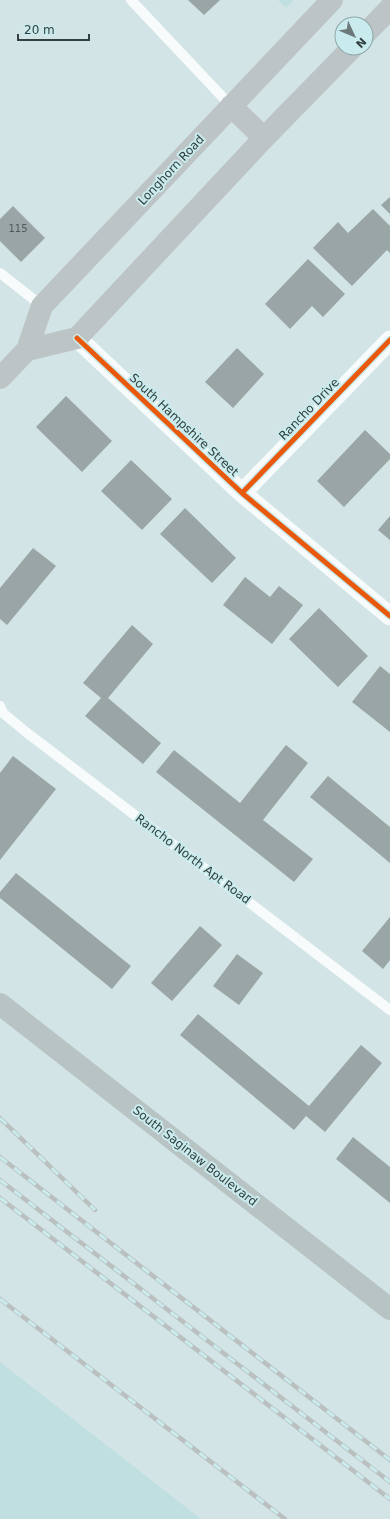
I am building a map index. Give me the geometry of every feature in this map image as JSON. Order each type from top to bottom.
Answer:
[{"type":"main road","name":"Longhorn Road","points":[[0,378],[27,350],[42,306],[332,0]]},
{"type":"main road","points":[[374,25],[390,8]]},
{"type":"main road","points":[[27,350],[77,338],[264,138],[344,56]]},
{"type":"main road","points":[[231,106],[264,138]]},
{"type":"main road","name":"South Saginaw Boulevard","points":[[0,1004],[390,1308]]},
{"type":"street","name":"South Hampshire Street","points":[[77,338],[242,493],[390,616]]},
{"type":"street","name":"Rancho Drive","points":[[242,493],[390,340]]},
{"type":"lane","points":[[131,0],[231,106]]},
{"type":"lane","points":[[0,274],[42,306]]},
{"type":"lane","name":"Rancho North Apt Road","points":[[0,706],[3,713],[26,732],[390,1010]]},
{"type":"shaded area","points":[[278,0],[294,0],[286,8]]},
{"type":"shaded area","points":[[0,1362],[201,1519],[0,1519]]},
{"type":"building","points":[[188,0],[220,0],[204,15]]},
{"type":"building","points":[[390,197],[390,214],[381,205]]},
{"type":"building","points":[[13,206],[45,238],[21,262],[0,241],[0,219]]},
{"type":"building","points":[[373,209],[390,226],[390,253],[387,250],[352,286],[313,248],[338,222],[348,233]]},
{"type":"building","points":[[308,259],[345,294],[323,317],[312,306],[290,329],[265,304]]},
{"type":"building","points":[[237,348],[264,374],[233,408],[205,382]]},
{"type":"building","points":[[66,396],[112,441],[82,472],[36,427]]},
{"type":"building","points":[[365,430],[390,454],[390,459],[344,507],[317,481]]},
{"type":"building","points":[[131,460],[172,499],[142,530],[101,491]]},
{"type":"building","points":[[185,508],[236,558],[212,583],[160,534]]},
{"type":"building","points":[[390,516],[390,540],[378,530]]},
{"type":"building","points":[[33,548],[56,566],[7,625],[0,619],[0,588]]},
{"type":"building","points":[[245,577],[270,597],[279,586],[303,605],[272,644],[223,605]]},
{"type":"building","points":[[319,608],[368,656],[338,687],[289,639]]},
{"type":"building","points":[[132,625],[153,644],[108,698],[161,743],[143,764],[85,716],[101,698],[83,683]]},
{"type":"building","points":[[380,666],[390,674],[390,732],[352,702]]},
{"type":"building","points":[[286,745],[308,763],[263,820],[313,859],[294,882],[156,772],[174,750],[240,803]]},
{"type":"building","points":[[13,756],[56,789],[0,860],[0,773]]},
{"type":"building","points":[[328,776],[390,827],[390,863],[310,797]]},
{"type":"building","points":[[16,873],[131,966],[112,989],[0,898],[0,892]]},
{"type":"building","points":[[390,917],[390,960],[383,969],[362,951]]},
{"type":"building","points":[[200,926],[222,945],[172,1001],[151,983]]},
{"type":"building","points":[[237,954],[263,973],[239,1005],[213,986]]},
{"type":"building","points":[[198,1014],[309,1106],[361,1045],[382,1063],[325,1132],[306,1116],[294,1130],[180,1035]]},
{"type":"building","points":[[353,1137],[390,1167],[390,1203],[336,1159]]},
{"type":"railway","points":[[0,1118],[95,1210]]},
{"type":"railway","points":[[0,1157],[390,1460]]},
{"type":"railway","points":[[0,1180],[390,1482]]},
{"type":"railway","points":[[0,1198],[390,1499]]},
{"type":"railway","points":[[0,1299],[285,1519]]},
{"type":"cycle path","points":[[77,338],[242,493],[390,616]]},
{"type":"cycle path","points":[[242,493],[390,340]]}]
